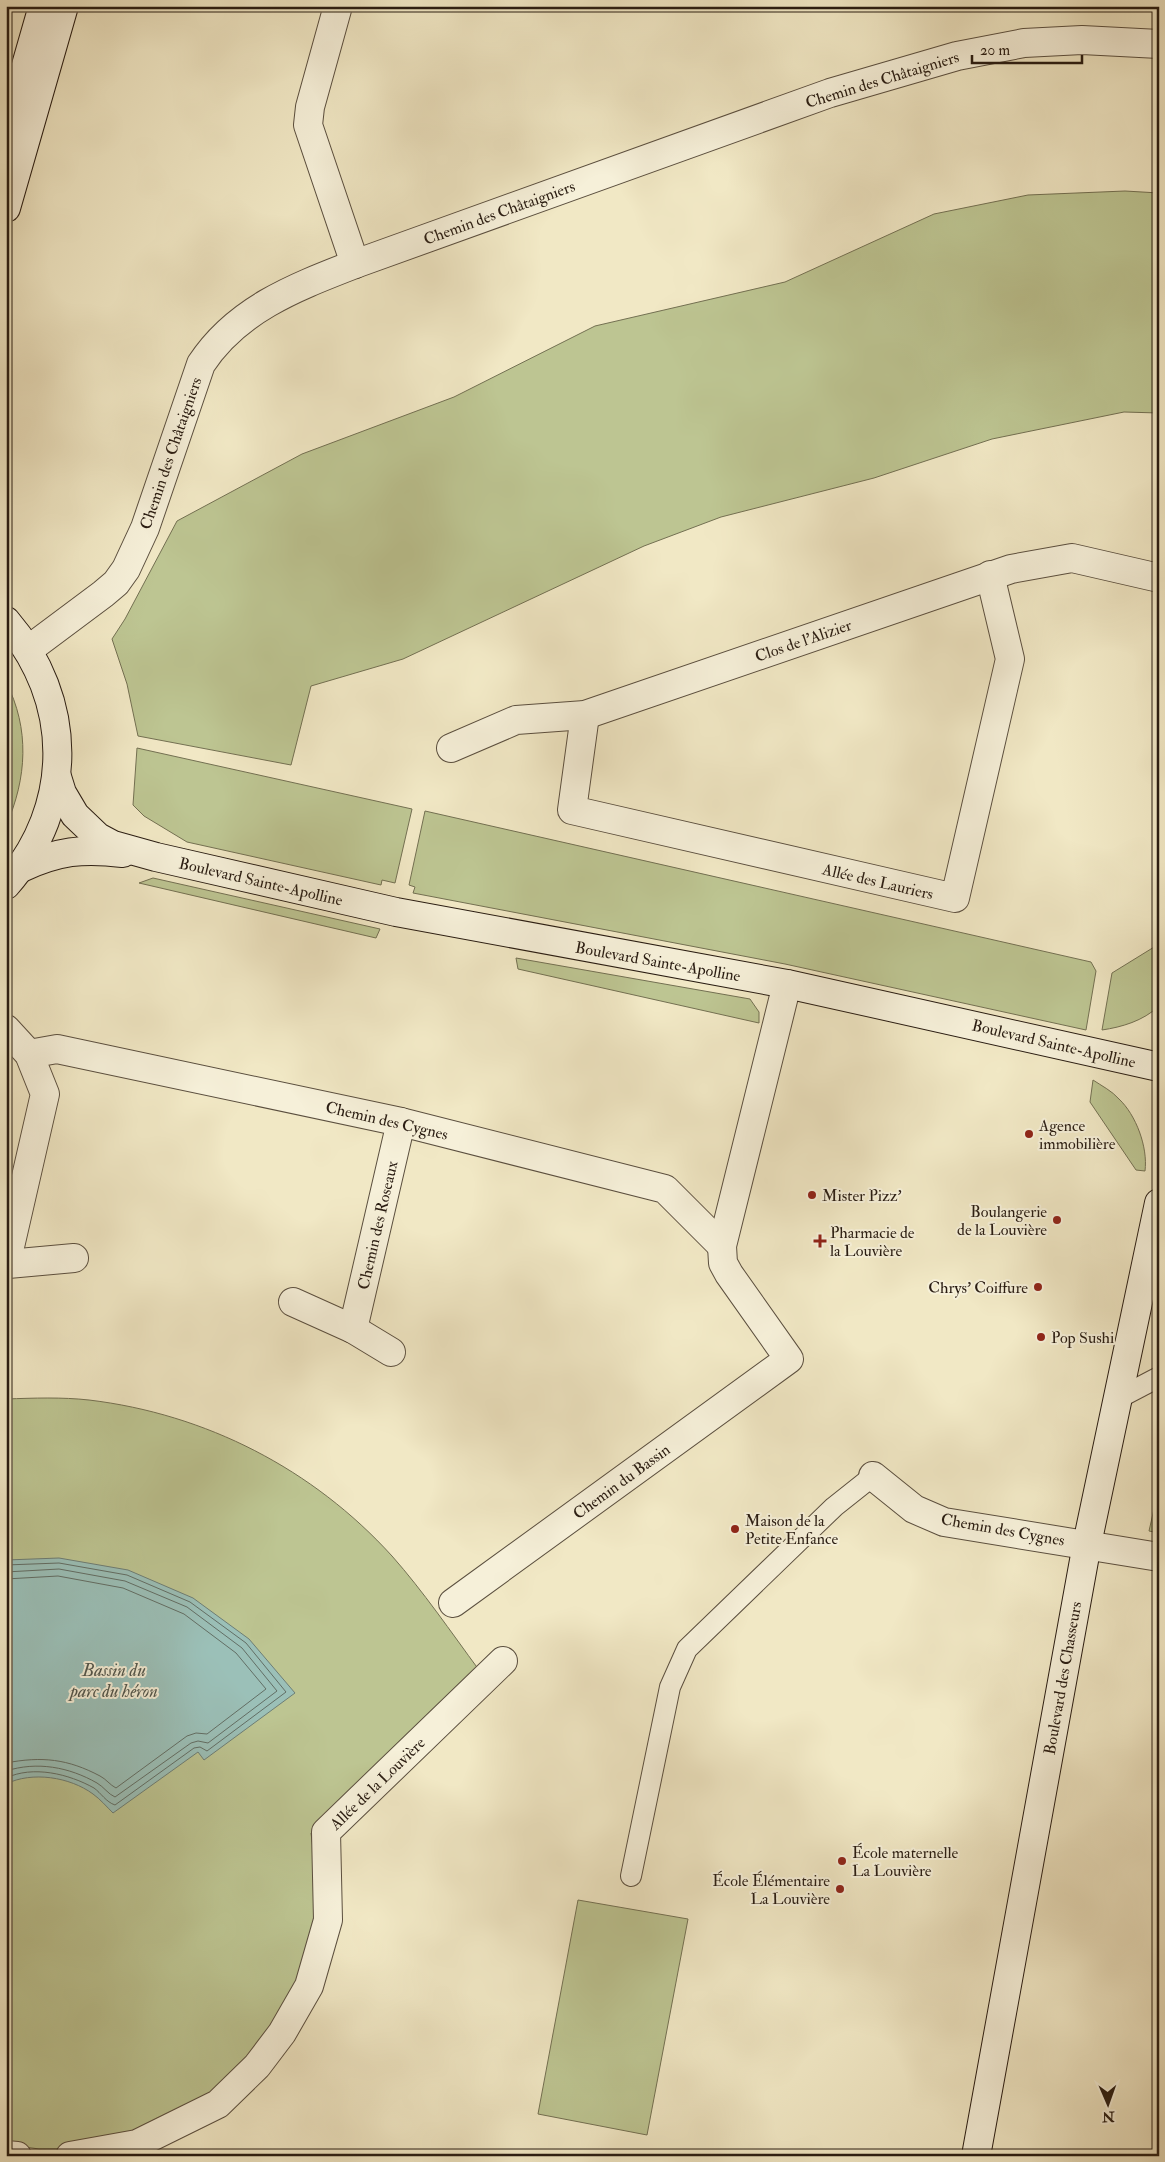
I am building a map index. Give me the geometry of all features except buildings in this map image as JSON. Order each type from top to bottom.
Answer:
[{"type":"street","points":[[6,135],[43,6]]},
{"type":"street","points":[[6,208],[64,6]]},
{"type":"street","points":[[338,6],[310,107],[308,124],[355,264]]},
{"type":"street","name":"Chemin des Châtaigniers","points":[[28,650],[103,594],[116,583],[126,569],[145,528],[201,364],[210,350],[243,318],[263,304],[355,264],[830,93],[957,56],[997,47],[1039,42],[1082,40],[1159,44]]},
{"type":"street","name":"Clos de l'Alizier","points":[[451,748],[516,720],[585,715],[1011,569],[1072,558],[1159,578]]},
{"type":"street","name":"Allée des Lauriers","points":[[585,715],[572,810],[955,898],[1010,659],[990,575]]},
{"type":"street","points":[[6,621],[28,650],[43,677],[51,701],[56,726],[57,777],[50,809],[38,840],[14,877]]},
{"type":"street","name":"Boulevard Sainte-Apolline","points":[[57,777],[62,793],[76,815],[98,837],[113,845],[156,857],[396,912],[787,984],[1159,1067]]},
{"type":"street","name":"Boulevard Sainte-Apolline","points":[[14,877],[54,854],[73,851],[111,852],[156,857]]},
{"type":"street","points":[[722,1246],[787,984]]},
{"type":"street","points":[[6,1029],[28,1054],[45,1094],[7,1264],[74,1258]]},
{"type":"street","name":"Chemin des Cygnes","points":[[28,1054],[57,1049],[401,1122],[665,1189],[722,1246]]},
{"type":"street","name":"Chemin des Roseaux","points":[[354,1329],[401,1122]]},
{"type":"street","name":"Boulevard des Chasseurs","points":[[976,2156],[1087,1544],[1158,1210]]},
{"type":"street","name":"Chemin du Bassin","points":[[453,1603],[789,1359],[729,1274],[723,1263],[722,1246]]},
{"type":"street","points":[[293,1302],[354,1329],[390,1352]]},
{"type":"street","name":"Chemin des Cygnes","points":[[873,1476],[914,1509],[944,1522],[1159,1556]]},
{"type":"street","name":"Allée de la Louvière","points":[[70,2156],[137,2144],[218,2104],[257,2066],[282,2033],[309,1986],[328,1920],[326,1832],[503,1661]]},
{"type":"street","points":[[6,2155],[17,2156]]},
{"type":"lane","points":[[1117,1399],[1159,1378]]},
{"type":"lane","points":[[631,1876],[670,1687],[687,1649],[834,1507],[873,1476]]},
{"type":"green space","points":[[1125,191],[1159,193],[1159,413],[1124,412],[992,439],[874,478],[721,517],[644,546],[403,659],[311,686],[291,765],[138,736],[127,684],[112,639],[125,619],[177,521],[302,454],[454,397],[595,326],[785,282],[934,214],[1028,195]]},
{"type":"green space","points":[[6,682],[19,718],[23,754],[18,790],[6,826]]},
{"type":"green space","points":[[137,748],[412,809],[395,883],[382,880],[381,885],[187,842],[144,816],[133,805]]},
{"type":"green space","points":[[425,811],[1091,962],[1096,971],[1086,1030],[785,964],[413,893],[415,887],[409,885]]},
{"type":"green space","points":[[153,878],[380,929],[376,938],[139,883]]},
{"type":"green space","points":[[1159,944],[1159,1006],[1146,1016],[1132,1022],[1102,1030],[1112,973]]},
{"type":"green space","points":[[516,958],[750,999],[759,1012],[759,1023],[518,969]]},
{"type":"green space","points":[[1093,1080],[1116,1096],[1131,1114],[1143,1142],[1145,1171],[1136,1170],[1090,1102]]},
{"type":"green space","points":[[6,1399],[79,1399],[132,1407],[175,1418],[215,1433],[255,1451],[292,1472],[328,1497],[361,1525],[392,1556],[426,1597],[479,1670],[311,1833],[315,1865],[315,1925],[308,1959],[259,2055],[180,2120],[74,2149],[39,2149],[6,2144]]},
{"type":"green space","points":[[1159,1487],[1159,1533],[1149,1531]]},
{"type":"green space","points":[[578,1900],[688,1919],[647,2135],[538,2114]]},
{"type":"water","name":"Bassin du parc du héron","points":[[59,1558],[128,1570],[193,1598],[249,1639],[295,1693],[204,1760],[198,1752],[113,1813],[84,1788],[62,1780],[39,1777],[16,1780],[6,1784],[6,1560]]},
{"type":"place","name":"Agence immobilière","points":[[1029,1134]]},
{"type":"place","name":"Mister Pizz'","points":[[812,1195]]},
{"type":"place","name":"Boulangerie de la Louvière","points":[[1057,1220]]},
{"type":"place","name":"Pharmacie de la Louvière","points":[[820,1241]]},
{"type":"place","name":"Chrys' Coiffure","points":[[1038,1287]]},
{"type":"place","name":"Pop Sushi","points":[[1041,1337]]},
{"type":"place","name":"Maison de la Petite Enfance","points":[[735,1529]]},
{"type":"place","name":"École maternelle La Louvière","points":[[842,1861]]},
{"type":"place","name":"École Élémentaire La Louvière","points":[[840,1889]]}]
